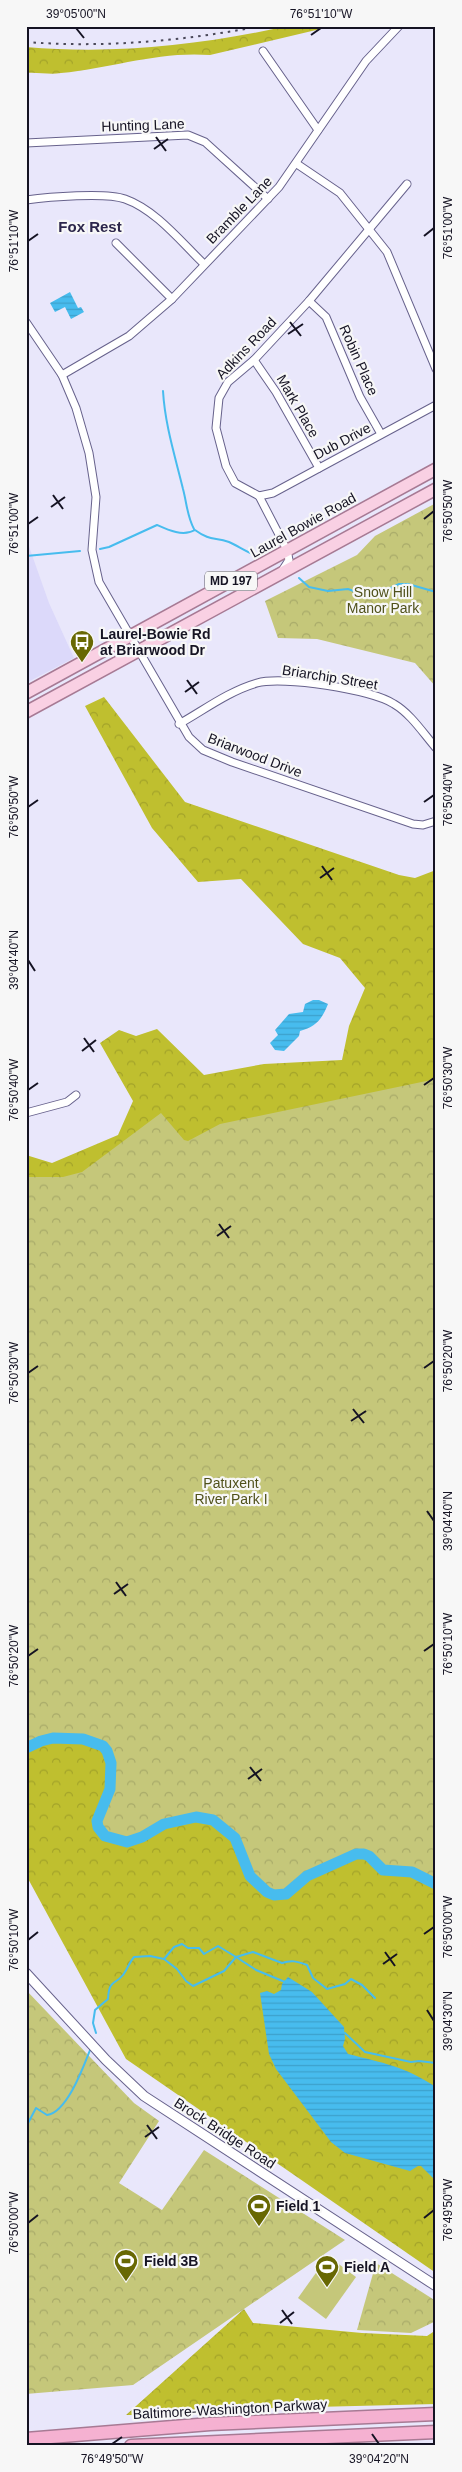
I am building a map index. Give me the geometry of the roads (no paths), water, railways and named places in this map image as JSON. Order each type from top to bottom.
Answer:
[{"type":"highway","name":"Baltimore-Washington Parkway","points":[[28,2438],[210,2424],[436,2414]]},
{"type":"highway","points":[[131,2446],[436,2432]]},
{"type":"main road","name":"Laurel Bowie Road","points":[[26,693],[436,469]]},
{"type":"main road","name":"MD 197","points":[[26,712],[436,489]]},
{"type":"street","name":"Bramble Lane","points":[[62,375],[129,336],[172,299],[268,199],[297,164],[366,61],[399,26]]},
{"type":"street","points":[[263,51],[318,130]]},
{"type":"street","name":"Hunting Lane","points":[[26,143],[188,134],[205,142],[268,199]]},
{"type":"street","points":[[297,164],[340,193],[391,258],[436,368]]},
{"type":"street","name":"Adkins Road","points":[[259,496],[235,482],[222,455],[216,428],[216,410],[221,392],[228,382],[254,360],[309,300],[407,184]]},
{"type":"street","points":[[26,200],[107,196],[127,200],[151,216],[204,264]]},
{"type":"street","points":[[116,243],[172,299]]},
{"type":"street","name":"Robin Place","points":[[309,300],[326,317],[360,397],[381,434]]},
{"type":"street","name":"Briarwood Drive","points":[[26,322],[62,375],[76,408],[90,456],[96,486],[92,550],[96,571],[179,724],[197,746],[232,762],[408,823],[423,825],[436,821]]},
{"type":"street","name":"Mark Place","points":[[254,360],[276,392],[319,468]]},
{"type":"street","name":"Dub Drive","points":[[259,496],[273,493],[436,406]]},
{"type":"street","points":[[259,496],[287,550],[289,560],[279,575]]},
{"type":"street","name":"Briarchip Street","points":[[179,724],[250,685],[280,680],[366,693],[385,699],[407,715],[436,748]]},
{"type":"street","points":[[26,1113],[66,1102],[76,1095]]},
{"type":"street","name":"Brock Bridge Road","points":[[26,1973],[106,2060],[144,2096],[436,2286]]},
{"type":"water","points":[[70,292],[78,308],[81,307],[84,312],[71,319],[65,307],[55,312],[50,303]]},
{"type":"water","points":[[313,1000],[319,1000],[328,1004],[321,1018],[314,1025],[300,1031],[299,1036],[284,1051],[275,1050],[270,1043],[278,1035],[275,1030],[289,1014],[303,1012],[305,1004]]},
{"type":"water","points":[[288,1977],[312,1992],[344,2027],[345,2039],[343,2046],[348,2054],[383,2063],[414,2074],[436,2087],[436,2181],[421,2166],[410,2171],[345,2153],[331,2142],[276,2069],[269,2054],[260,1993],[267,1991],[274,1994],[281,1990],[282,1984]]},
{"type":"waterway","points":[[163,391],[171,440],[188,515],[194,529]]},
{"type":"waterway","points":[[100,549],[109,547],[157,525],[181,533],[195,530],[208,537],[229,542],[255,555]]},
{"type":"waterway","points":[[26,556],[80,551]]},
{"type":"waterway","points":[[299,578],[309,587],[328,591],[348,589],[362,594],[382,592],[399,584],[408,584],[436,592]]},
{"type":"waterway","points":[[26,1748],[53,1738],[83,1739],[103,1746],[111,1763],[110,1789],[97,1821],[98,1827],[105,1836],[127,1842],[142,1837],[164,1824],[196,1817],[213,1820],[235,1838],[250,1876],[267,1892],[274,1895],[286,1894],[307,1876],[356,1854],[369,1856],[383,1870],[412,1872],[436,1884]]},
{"type":"waterway","points":[[96,2033],[93,2023],[95,2010],[108,1999],[111,1985],[123,1975],[134,1957],[150,1956],[164,1959],[174,1947],[182,1944],[188,1948],[199,1948],[204,1954],[218,1946],[236,1957],[253,1952],[282,1963],[291,1961],[300,1963],[307,1965],[313,1978],[327,1989],[345,1984],[351,1979],[362,1985],[375,1998]]},
{"type":"waterway","points":[[164,1959],[177,1969],[186,1981],[193,1986],[224,1971],[236,1957],[256,1970],[285,1982]]},
{"type":"waterway","points":[[345,2033],[365,2052],[411,2062],[436,2063]]},
{"type":"waterway","points":[[26,2127],[36,2108],[47,2115],[54,2112],[68,2098],[90,2050]]},
{"type":"railway","points":[[26,42],[55,44],[144,42],[203,36],[261,26]]},
{"type":"place","name":"Laurel-Bowie Rd at Briarwood Dr","points":[[82,663]]},
{"type":"place","name":"Field 1","points":[[259,2227]]},
{"type":"place","name":"Field 3B","points":[[126,2282]]},
{"type":"place","name":"Field A","points":[[327,2288]]},
{"type":"district","name":"Fox Rest","points":[[90,227]]},
{"type":"park label","name":"Snow Hill Manor Park","points":[[383,600]]},
{"type":"park label","name":"Patuxent River Park I","points":[[231,1492]]}]
